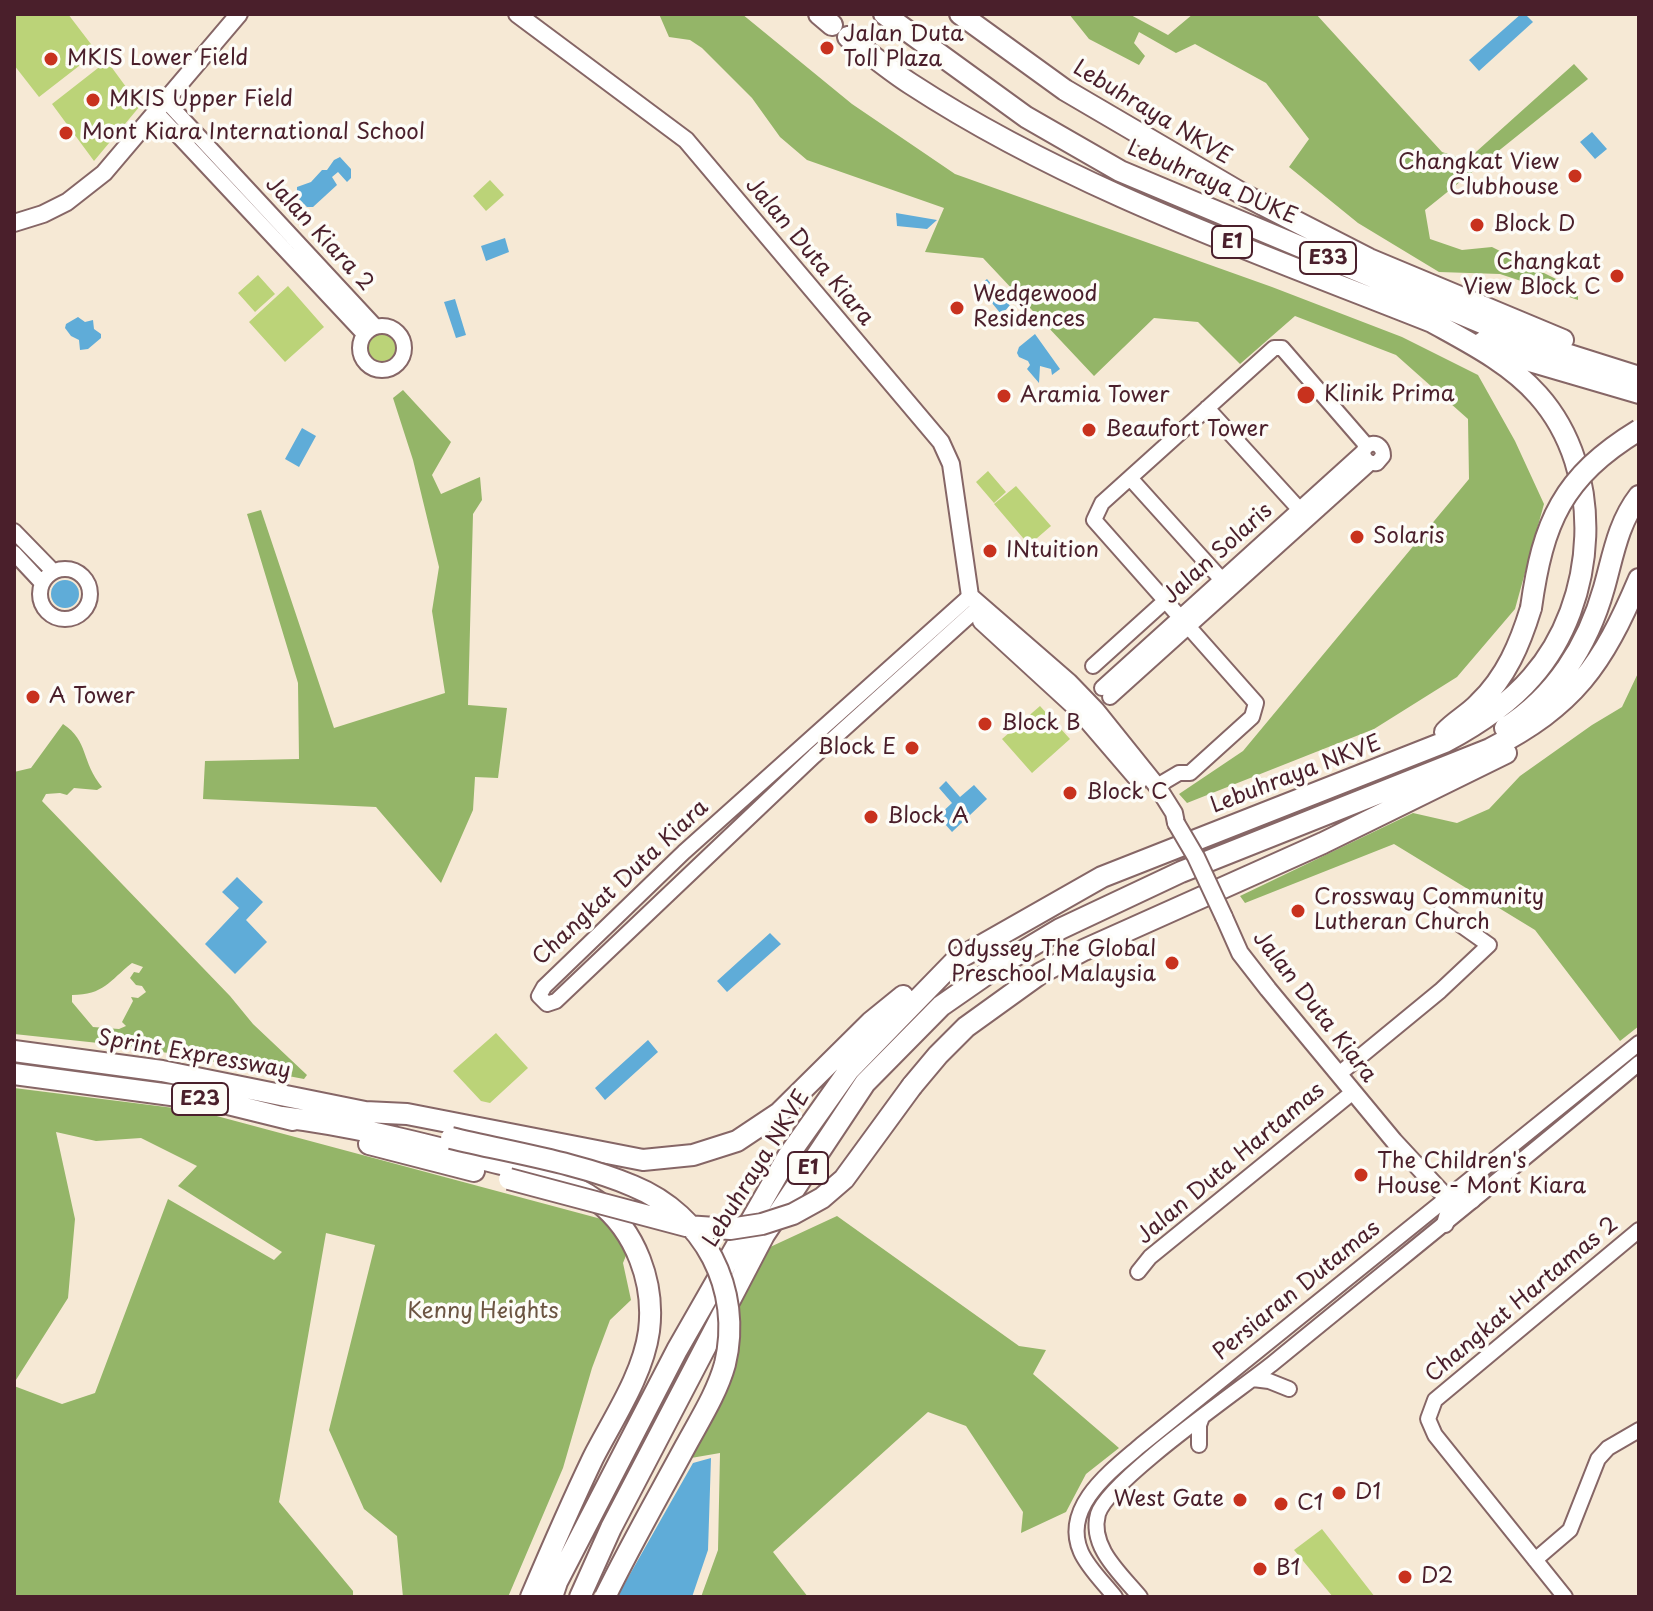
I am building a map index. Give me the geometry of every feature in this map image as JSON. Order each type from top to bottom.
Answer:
[{"type":"highway","name":"Lebuhraya DUKE","points":[[884,14],[1026,117],[1120,171],[1525,341],[1639,377]]},
{"type":"highway","name":"Lebuhraya NKVE","points":[[960,14],[1065,90],[1246,196],[1369,259],[1532,328],[1610,358],[1639,365]]},
{"type":"highway","name":"E1","points":[[833,25],[909,83],[1074,175],[1169,217],[1432,322]]},
{"type":"highway","name":"Lebuhraya NKVE","points":[[552,1597],[677,1350],[788,1156],[849,1070],[956,960],[1102,877],[1432,748],[1476,726],[1533,677],[1552,651],[1569,617],[1585,551],[1581,480],[1570,448],[1538,395],[1478,348],[1432,322]]},
{"type":"highway","points":[[1432,322],[1533,362],[1639,393]]},
{"type":"highway","points":[[1432,748],[1495,686],[1519,644],[1531,608],[1539,556],[1560,504],[1585,470],[1639,430]]},
{"type":"highway","points":[[1446,764],[1516,721],[1565,672],[1590,627],[1620,529],[1639,496]]},
{"type":"highway","points":[[1609,645],[1639,579]]},
{"type":"highway","points":[[1609,645],[1639,611]]},
{"type":"highway","name":"E1","points":[[1446,764],[1490,749],[1541,719],[1575,691],[1609,645]]},
{"type":"highway","points":[[282,1117],[393,1152],[686,1226],[730,1229],[762,1224],[793,1214],[822,1198],[844,1179],[938,1055],[966,1027],[1041,973],[1084,950],[1248,878],[1492,762],[1527,741],[1541,719]]},
{"type":"highway","name":"Lebuhraya NKVE","points":[[580,1597],[611,1528],[764,1235],[865,1083],[941,1006],[1060,929],[1181,872],[1446,764]]},
{"type":"highway","points":[[365,1112],[407,1114],[643,1160],[693,1155],[737,1141],[779,1113],[871,1022],[914,986],[956,960]]},
{"type":"highway","name":"Sprint Expressway","points":[[14,1051],[162,1071],[365,1112]]},
{"type":"highway","name":"Sprint Expressway","points":[[14,1074],[216,1101],[282,1117]]},
{"type":"highway","points":[[365,1112],[399,1125],[601,1175],[633,1186],[680,1214],[701,1235],[715,1260],[725,1289],[730,1332],[724,1366],[709,1403],[605,1597]]},
{"type":"highway","points":[[282,1117],[329,1123],[401,1139],[559,1181],[597,1202],[616,1219],[642,1263],[650,1299],[649,1333],[639,1367],[568,1509],[531,1597]]},
{"type":"main road","points":[[14,223],[67,202],[104,173],[239,14]]},
{"type":"main road","name":"Jalan Duta Kiara","points":[[517,14],[686,140],[941,442],[951,464],[970,600],[1069,682],[1168,819],[1176,823]]},
{"type":"main road","name":"Jalan Duta Kiara","points":[[1087,711],[1157,786],[1196,857],[1240,953],[1342,1072],[1353,1092],[1447,1198]]},
{"type":"main road","points":[[1445,1224],[1450,1207],[1447,1198],[1472,1200]]},
{"type":"street","name":"Jalan Kiara 2","points":[[161,107],[370,330]]},
{"type":"street","points":[[1157,786],[1179,773],[1190,773],[1252,717],[1256,703],[1094,520],[1102,503],[1274,348],[1282,348],[1367,453]]},
{"type":"street","points":[[1207,408],[1300,510]]},
{"type":"street","name":"Jalan Solaris","points":[[1184,622],[1222,580],[1367,453]]},
{"type":"street","name":"Jalan Solaris","points":[[1106,692],[1367,453]]},
{"type":"street","points":[[1130,478],[1222,580]]},
{"type":"street","points":[[14,531],[53,571]]},
{"type":"street","points":[[14,553],[42,583]]},
{"type":"street","points":[[69,568],[77,571],[88,583],[90,600],[81,614],[64,619],[48,613],[40,599],[42,583],[53,571],[69,568]]},
{"type":"street","name":"Changkat Duta Kiara","points":[[970,600],[814,756],[556,1001],[547,1004],[541,999],[539,996],[544,987],[678,858],[970,600]]},
{"type":"street","points":[[1093,666],[1165,601]]},
{"type":"street","points":[[1342,1072],[1440,991],[1489,945],[1441,911]]},
{"type":"street","name":"Persiaran Dutamas","points":[[1115,1597],[1081,1552],[1078,1528],[1085,1500],[1098,1482],[1639,1043]]},
{"type":"street","name":"Persiaran Dutamas","points":[[1140,1597],[1099,1547],[1096,1529],[1105,1499],[1639,1063]]},
{"type":"street","name":"Jalan Duta Hartamas","points":[[1138,1272],[1150,1257],[1353,1092]]},
{"type":"street","name":"Changkat Hartamas 2","points":[[1565,1597],[1435,1435],[1428,1419],[1435,1400],[1639,1230]]},
{"type":"street","points":[[1253,1379],[1289,1389]]},
{"type":"street","points":[[1199,1445],[1202,1417]]},
{"type":"street","points":[[1535,1560],[1570,1530],[1598,1459],[1608,1448],[1639,1430]]},
{"type":"green space","name":"MKIS Lower Field","points":[[14,14],[68,14],[97,52],[39,97],[14,65]]},
{"type":"green space","points":[[659,14],[742,14],[852,104],[955,174],[1272,287],[1402,337],[1478,375],[1515,441],[1544,504],[1515,609],[1457,677],[1374,729],[1187,803],[1179,794],[1243,751],[1469,479],[1468,419],[1396,355],[1295,316],[1240,364],[1198,322],[1154,318],[1094,376],[983,258],[925,252],[944,208],[807,160],[780,137],[752,98],[702,48],[690,40],[669,37]]},
{"type":"green space","points":[[1069,14],[1129,14],[1168,35],[1193,14],[1316,14],[1442,152],[1467,160],[1574,64],[1588,79],[1425,210],[1430,239],[1462,250],[1492,247],[1578,290],[1578,300],[1500,274],[1439,272],[1358,223],[1289,167],[1309,139],[1266,83],[1195,44],[1176,53],[1139,32],[1134,43],[1145,56],[1139,65],[1089,39]]},
{"type":"green space","name":"MKIS Upper Field","points":[[107,61],[140,106],[94,161],[52,104]]},
{"type":"green space","points":[[490,180],[504,195],[486,211],[473,196]]},
{"type":"green space","points":[[258,275],[275,294],[255,312],[238,293]]},
{"type":"green space","points":[[288,286],[324,327],[285,362],[249,322]]},
{"type":"green space","points":[[382,331],[393,336],[398,347],[393,358],[382,363],[371,358],[366,347],[371,336]]},
{"type":"green space","points":[[403,390],[451,442],[432,475],[441,494],[480,477],[482,500],[473,514],[468,705],[507,708],[498,778],[475,777],[473,810],[441,883],[376,807],[203,799],[205,761],[299,759],[298,683],[247,514],[261,510],[334,728],[445,693],[432,611],[439,567],[413,460],[393,398]]},
{"type":"green space","points":[[988,471],[1006,492],[994,503],[976,482]]},
{"type":"green space","points":[[1016,486],[1051,526],[1029,545],[994,504]]},
{"type":"green space","points":[[1639,671],[1639,1026],[1620,1041],[1535,930],[1394,844],[1245,903],[1240,896],[1413,813],[1457,823],[1489,809],[1520,776],[1622,707]]},
{"type":"green space","points":[[1040,706],[1070,739],[1032,773],[1002,739]]},
{"type":"green space","points":[[63,724],[71,731],[102,787],[97,790],[74,788],[67,795],[46,794],[42,801],[230,996],[253,1024],[307,1075],[304,1079],[136,1047],[14,1034],[14,772],[31,768]],"holes":[[[132,963],[143,967],[130,978],[146,992],[138,998],[131,997],[133,1001],[122,1022],[126,1026],[119,1029],[93,1027],[72,1002],[72,995],[99,990]]]},
{"type":"green space","points":[[496,1033],[528,1068],[490,1103],[481,1101],[453,1071]]},
{"type":"green space","name":"Kenny Heights","points":[[14,1088],[198,1111],[605,1220],[627,1253],[623,1263],[631,1300],[610,1320],[592,1368],[563,1468],[508,1597],[403,1597],[397,1536],[364,1509],[329,1430],[375,1245],[326,1233],[279,1502],[353,1591],[353,1597],[14,1597],[14,1386],[62,1404],[95,1393],[168,1199],[274,1260],[282,1252],[178,1186],[197,1166],[141,1138],[96,1141],[56,1132],[75,1219],[68,1298],[14,1383]]},
{"type":"green space","points":[[837,1216],[1019,1346],[1046,1350],[1033,1374],[1119,1448],[1086,1474],[1066,1512],[1021,1533],[1023,1512],[966,1426],[928,1412],[773,1552],[808,1597],[701,1597],[718,1550],[720,1453],[691,1458],[739,1347],[736,1311],[768,1248]]},
{"type":"green space","points":[[1322,1529],[1375,1597],[1333,1597],[1294,1550]]},
{"type":"water","points":[[1521,14],[1533,22],[1479,71],[1469,60]]},
{"type":"water","points":[[1592,132],[1607,149],[1595,159],[1580,142]]},
{"type":"water","points":[[340,157],[351,169],[351,178],[347,182],[338,172],[332,177],[337,185],[313,207],[307,207],[297,197],[297,187],[311,182]]},
{"type":"water","points":[[896,213],[937,220],[927,229],[897,226]]},
{"type":"water","points":[[505,238],[509,252],[486,261],[481,246]]},
{"type":"water","points":[[987,279],[1010,306],[1001,314],[978,286]]},
{"type":"water","points":[[455,299],[466,335],[456,338],[444,302]]},
{"type":"water","points":[[78,317],[85,322],[93,320],[94,329],[101,334],[101,338],[88,349],[80,350],[79,340],[65,328],[66,324]]},
{"type":"water","points":[[1035,334],[1060,369],[1052,375],[1051,369],[1040,366],[1039,383],[1027,369],[1030,365],[1028,361],[1017,353],[1019,347]]},
{"type":"water","points":[[302,428],[316,436],[299,467],[285,459]]},
{"type":"water","points":[[65,580],[75,584],[79,594],[75,604],[65,608],[55,604],[51,594],[55,584]]},
{"type":"water","points":[[946,781],[960,797],[974,785],[987,799],[952,832],[938,816],[952,803],[939,788]]},
{"type":"water","points":[[237,877],[263,902],[246,920],[267,942],[235,974],[205,944],[239,908],[222,892]]},
{"type":"water","points":[[770,933],[781,944],[727,992],[717,981]]},
{"type":"water","points":[[648,1040],[658,1052],[605,1100],[595,1088]]},
{"type":"water","points":[[711,1458],[708,1550],[692,1597],[617,1597],[693,1463]]},
{"type":"place","name":"Jalan Duta Toll Plaza","points":[[827,48]]},
{"type":"place","name":"MKIS Lower Field","points":[[51,59]]},
{"type":"place","name":"MKIS Upper Field","points":[[93,100]]},
{"type":"place","name":"Mont Kiara International School","points":[[66,133]]},
{"type":"place","name":"Changkat View Clubhouse","points":[[1575,176]]},
{"type":"place","name":"Block D","points":[[1477,225]]},
{"type":"place","name":"Changkat View Block C","points":[[1617,276]]},
{"type":"place","name":"Wedgewood Residences","points":[[957,308]]},
{"type":"place","name":"Klinik Prima","points":[[1306,395]]},
{"type":"place","name":"Aramia Tower","points":[[1004,396]]},
{"type":"place","name":"Beaufort Tower","points":[[1089,430]]},
{"type":"place","name":"Solaris","points":[[1357,537]]},
{"type":"place","name":"INtuition","points":[[990,551]]},
{"type":"place","name":"A Tower","points":[[33,697]]},
{"type":"place","name":"Block B","points":[[985,724]]},
{"type":"place","name":"Block E","points":[[912,748]]},
{"type":"place","name":"Block C","points":[[1070,793]]},
{"type":"place","name":"Block A","points":[[871,817]]},
{"type":"place","name":"Crossway Community Lutheran Church","points":[[1298,911]]},
{"type":"place","name":"Odyssey The Global Preschool Malaysia","points":[[1172,963]]},
{"type":"place","name":"The Children's House - Mont Kiara","points":[[1361,1175]]},
{"type":"place","name":"D1","points":[[1339,1493]]},
{"type":"place","name":"West Gate","points":[[1240,1500]]},
{"type":"place","name":"C1","points":[[1281,1504]]},
{"type":"place","name":"B1","points":[[1260,1569]]},
{"type":"place","name":"D2","points":[[1405,1577]]}]
